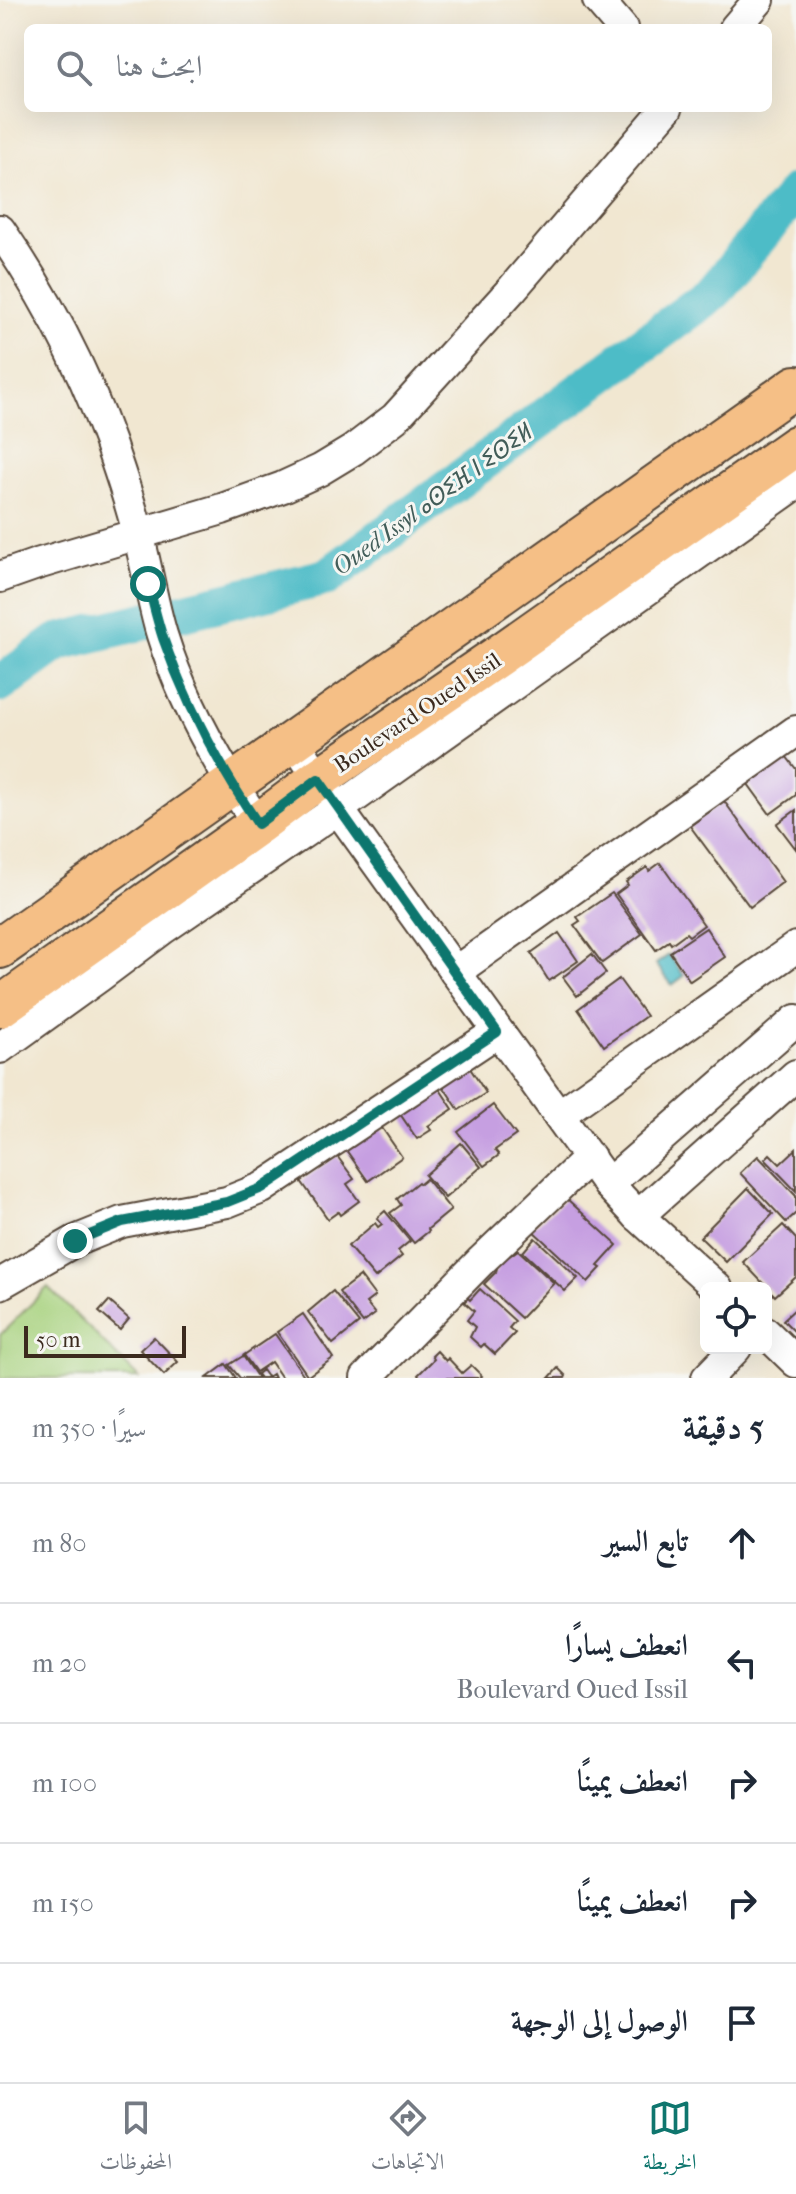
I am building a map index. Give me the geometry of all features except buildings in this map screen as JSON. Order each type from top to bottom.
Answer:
[{"type":"main road","points":[[0,948],[796,386]]},
{"type":"main road","name":"Boulevard Oued Issil","points":[[0,1007],[258,824],[328,794],[498,656],[796,446]]},
{"type":"street","points":[[598,0],[619,24]]},
{"type":"street","points":[[0,577],[222,509],[308,476],[353,450],[395,418],[513,288],[664,112]]},
{"type":"street","points":[[0,230],[36,287],[94,399],[139,535],[162,637],[192,711],[232,785],[258,824]]},
{"type":"street","points":[[0,1048],[164,928],[328,794],[796,484]]},
{"type":"street","points":[[455,972],[796,731]]},
{"type":"street","points":[[293,739],[328,794],[608,1184],[710,1282]]},
{"type":"street","points":[[559,1115],[796,947]]},
{"type":"street","points":[[608,1184],[796,1020]]},
{"type":"street","points":[[0,1284],[75,1241],[122,1222],[227,1202],[262,1188],[497,1032]]},
{"type":"street","points":[[638,1216],[796,1075]]},
{"type":"street","points":[[366,1378],[482,1260],[590,1157]]},
{"type":"street","points":[[772,1339],[796,1362]]},
{"type":"street","points":[[707,1378],[730,1354]]},
{"type":"green space","points":[[48,1287],[139,1378],[0,1378],[0,1335]]},
{"type":"water","points":[[669,955],[684,976],[672,985],[656,964]]},
{"type":"waterway","name":"Oued Issyl ⴰⵙⵉⴼ ⵏ ⵉⵙⵉⵍ","points":[[0,684],[58,642],[327,577],[713,293],[796,192]]},
{"type":"route","points":[[75,1241],[122,1222],[227,1202],[262,1188],[497,1032],[318,779],[258,824],[232,785],[192,711],[162,637],[148,584]]}]
